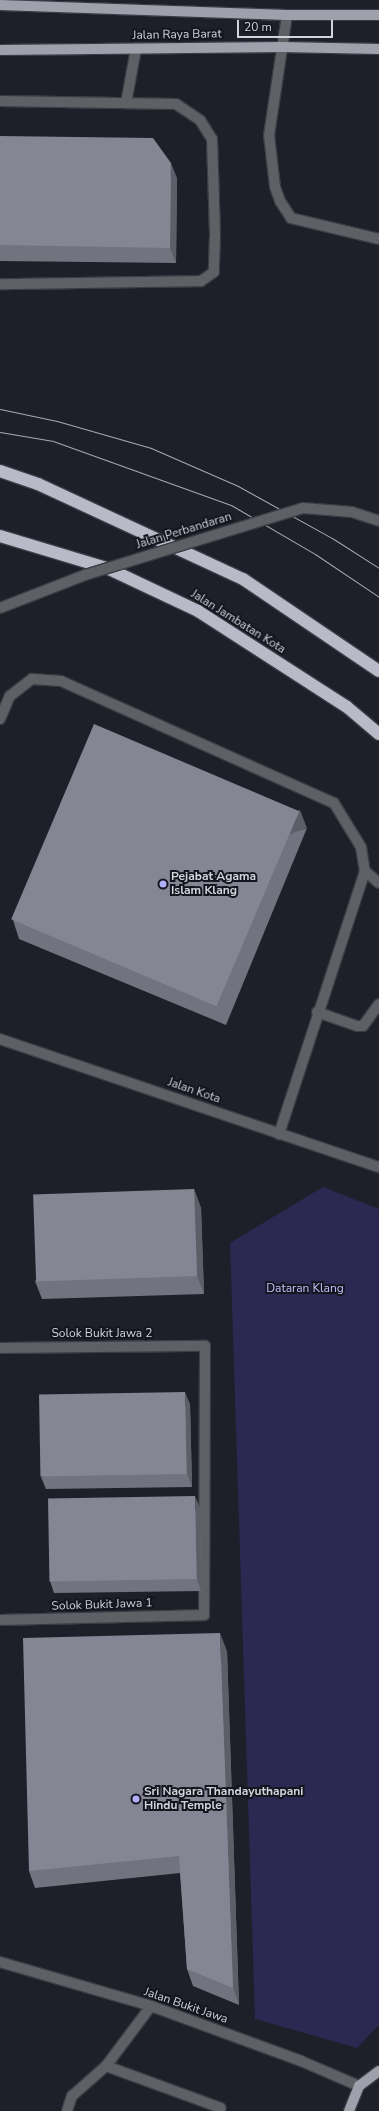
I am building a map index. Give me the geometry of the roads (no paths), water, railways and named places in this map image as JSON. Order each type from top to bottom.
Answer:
[{"type":"highway","points":[[0,471],[38,484],[243,579],[379,671]]},
{"type":"highway","name":"Jalan Jambatan Kota","points":[[0,536],[107,568],[198,611],[347,707],[379,734]]},
{"type":"main road","name":"Jalan Raya Barat","points":[[0,6],[287,15],[379,15]]},
{"type":"main road","name":"Jalan Raya Barat","points":[[0,50],[282,47],[379,49]]},
{"type":"main road","points":[[349,2111],[359,2086],[379,2071]]},
{"type":"street","points":[[287,15],[269,135],[274,180],[280,202],[291,218],[379,239]]},
{"type":"street","points":[[126,103],[136,49]]},
{"type":"street","points":[[0,101],[176,104],[200,120],[212,139],[214,272],[201,281],[0,284]]},
{"type":"street","name":"Jalan Perbandaran","points":[[0,608],[85,575],[303,508],[352,512],[379,521]]},
{"type":"street","points":[[0,719],[10,696],[32,679],[60,681],[334,803],[361,847],[365,871],[317,1012],[279,1134]]},
{"type":"street","points":[[365,871],[379,883]]},
{"type":"street","points":[[317,1012],[357,1026],[363,1026],[379,1004]]},
{"type":"street","name":"Jalan Kota","points":[[0,1039],[379,1168]]},
{"type":"street","name":"Solok Bukit Jawa 2","points":[[0,1348],[205,1346],[204,1615]]},
{"type":"street","name":"Solok Bukit Jawa 1","points":[[0,1620],[204,1615]]},
{"type":"street","name":"Jalan Bukit Jawa","points":[[0,1962],[150,2006],[301,2061],[359,2086]]},
{"type":"street","points":[[67,2111],[72,2096],[106,2066],[150,2006]]},
{"type":"street","points":[[106,2066],[221,2108]]},
{"type":"tram line","points":[[0,409],[57,421],[151,448],[238,486],[332,538],[379,568]]},
{"type":"tram line","points":[[0,432],[53,441],[231,505],[315,554],[379,597]]},
{"type":"place","name":"Pejabat Agama Islam Klang","points":[[163,884]]},
{"type":"place","name":"Sri Nagara Thandayuthapani Hindu Temple","points":[[136,1799]]},
{"type":"park label","name":"Dataran Klang","points":[[305,1289]]}]
